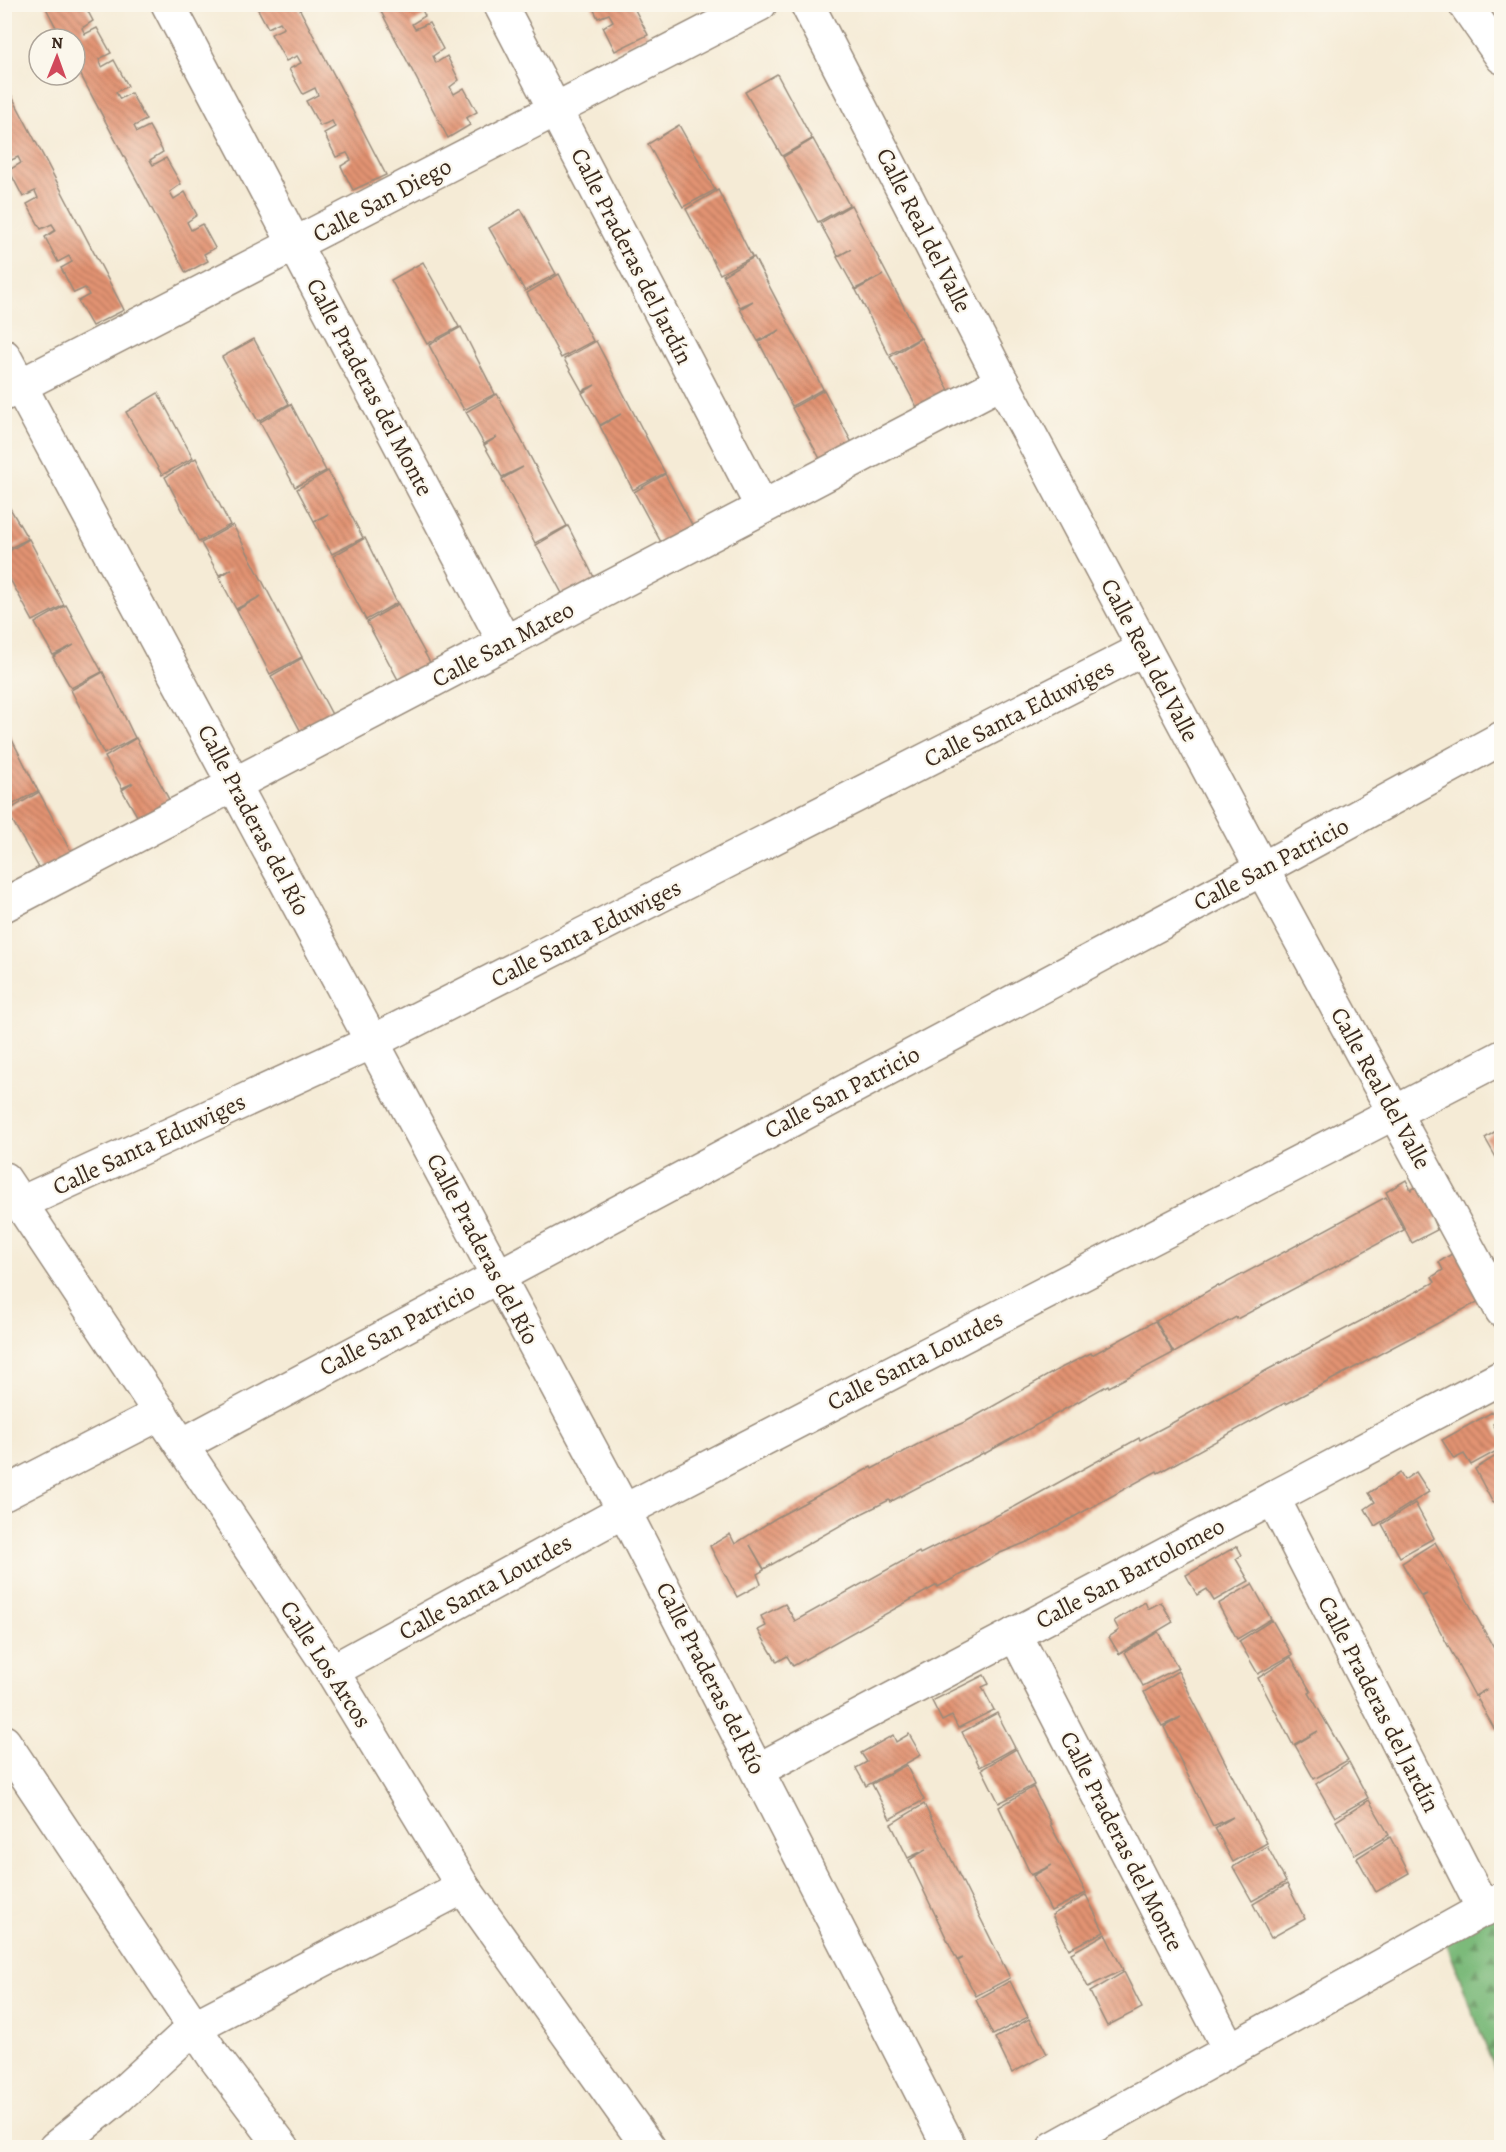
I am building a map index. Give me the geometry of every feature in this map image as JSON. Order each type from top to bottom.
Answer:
[{"type":"street","name":"Calle Praderas del Monte","points":[[168,4],[505,643]]},
{"type":"street","name":"Calle Praderas del Jardín","points":[[500,4],[762,507]]},
{"type":"street","name":"Calle San Diego","points":[[12,390],[760,4]]},
{"type":"street","name":"Calle Real del Valle","points":[[807,4],[1002,382],[1262,869],[1502,1311]]},
{"type":"street","points":[[1466,4],[1502,57]]},
{"type":"street","name":"Calle Praderas del Río","points":[[4,356],[12,390],[236,785],[624,1511],[950,2148]]},
{"type":"street","name":"Calle San Mateo","points":[[4,905],[1002,382]]},
{"type":"street","name":"Calle Santa Eduwiges","points":[[13,1191],[372,1042],[1144,649]]},
{"type":"street","name":"Calle San Patricio","points":[[182,1445],[1262,869],[1502,738]]},
{"type":"street","name":"Calle Santa Lourdes","points":[[332,1671],[624,1511],[1502,1057]]},
{"type":"street","name":"Calle Los Arcos","points":[[13,1191],[332,1671],[463,1887],[649,2148]]},
{"type":"street","name":"Calle San Bartolomeo","points":[[758,1770],[1502,1377]]},
{"type":"street","points":[[4,1494],[160,1413]]},
{"type":"street","name":"Calle Praderas del Jardín","points":[[1273,1498],[1493,1904]]},
{"type":"street","name":"Calle Praderas del Monte","points":[[1015,1634],[1229,2049]]},
{"type":"street","points":[[4,1742],[213,2055],[283,2148]]},
{"type":"street","points":[[55,2148],[118,2097],[194,2027],[463,1887]]},
{"type":"street","points":[[1054,2148],[1493,1904]]},
{"type":"green space","points":[[1501,1887],[1501,2086],[1445,1939]]},
{"type":"building","points":[[44,4],[84,4],[93,21],[84,27],[56,27]]},
{"type":"building","points":[[255,4],[297,4],[386,175],[353,190],[341,166],[351,160],[347,153],[336,157],[324,133],[335,127],[332,121],[320,126],[306,101],[318,95],[315,88],[303,94],[289,69],[301,63],[297,56],[286,61],[271,34],[284,28],[280,22],[268,28]]},
{"type":"building","points":[[377,4],[419,4],[425,16],[412,24],[415,29],[429,23],[443,49],[433,56],[436,63],[447,56],[459,80],[450,87],[454,94],[464,88],[477,112],[466,118],[470,125],[448,138]]},
{"type":"building","points":[[591,4],[632,4],[648,35],[615,51],[603,27],[613,21],[609,14],[598,18]]},
{"type":"building","points":[[97,28],[111,53],[99,59],[102,67],[114,60],[128,86],[116,92],[120,99],[131,93],[146,120],[134,126],[137,132],[149,126],[163,152],[150,160],[153,165],[166,158],[181,184],[170,192],[174,199],[185,192],[197,215],[187,222],[191,230],[202,224],[215,248],[204,254],[208,261],[186,273],[87,87],[87,33]]},
{"type":"building","points":[[777,74],[812,139],[782,156],[745,92]]},
{"type":"building","points":[[5,83],[124,310],[92,326],[78,301],[89,295],[85,288],[74,293],[61,268],[72,262],[69,256],[58,262],[45,237],[56,230],[52,224],[41,229],[27,204],[38,198],[35,191],[23,197],[9,170],[21,163],[18,157],[5,163]]},
{"type":"building","points":[[679,125],[715,190],[683,207],[648,144]]},
{"type":"building","points":[[813,139],[849,205],[818,222],[783,157]]},
{"type":"building","points":[[718,190],[752,257],[720,274],[686,209]]},
{"type":"building","points":[[851,205],[920,338],[889,355],[856,290],[883,275],[855,289],[837,257],[851,249],[838,256],[820,223]]},
{"type":"building","points":[[521,209],[556,274],[525,291],[489,228]]},
{"type":"building","points":[[754,257],[823,389],[792,406],[759,342],[780,330],[758,341],[740,309],[753,301],[740,307],[723,275]]},
{"type":"building","points":[[423,262],[459,327],[427,344],[391,280]]},
{"type":"building","points":[[559,274],[593,341],[561,358],[527,293]]},
{"type":"building","points":[[461,327],[495,394],[464,410],[429,345]]},
{"type":"building","points":[[921,338],[957,405],[925,422],[890,357]]},
{"type":"building","points":[[254,339],[289,404],[258,421],[222,357]]},
{"type":"building","points":[[596,341],[665,473],[633,490],[600,426],[621,414],[600,425],[582,393],[595,385],[582,391],[564,359]]},
{"type":"building","points":[[824,390],[859,456],[828,473],[792,408]]},
{"type":"building","points":[[158,393],[193,458],[162,475],[126,412]]},
{"type":"building","points":[[497,394],[567,526],[535,543],[502,479],[523,467],[502,477],[484,445],[497,437],[484,444],[466,412]]},
{"type":"building","points":[[291,404],[326,471],[295,487],[260,422]]},
{"type":"building","points":[[196,458],[230,525],[199,542],[165,477]]},
{"type":"building","points":[[328,471],[363,538],[332,554],[314,522],[328,514],[314,521],[297,489]]},
{"type":"building","points":[[665,474],[700,540],[669,557],[634,492]]},
{"type":"building","points":[[4,498],[28,539],[4,551]]},
{"type":"building","points":[[233,525],[302,657],[270,674],[237,610],[261,596],[236,609],[219,577],[232,569],[219,575],[201,543]]},
{"type":"building","points":[[568,526],[602,593],[571,610],[536,545]]},
{"type":"building","points":[[365,538],[397,603],[366,620],[333,556]]},
{"type":"building","points":[[29,539],[64,605],[33,621],[4,568],[4,554]]},
{"type":"building","points":[[398,604],[434,670],[402,687],[367,622]]},
{"type":"building","points":[[66,605],[102,672],[71,688],[53,657],[74,645],[53,655],[35,623]]},
{"type":"building","points":[[302,658],[337,724],[306,741],[271,676]]},
{"type":"building","points":[[103,672],[135,738],[104,754],[71,690]]},
{"type":"building","points":[[4,724],[38,791],[6,808],[4,805]]},
{"type":"building","points":[[136,738],[172,805],[140,821],[122,790],[133,783],[122,788],[105,757]]},
{"type":"building","points":[[39,792],[74,858],[43,875],[7,811]]},
{"type":"building","points":[[1502,1127],[1502,1168],[1485,1138]]},
{"type":"building","points":[[1406,1180],[1411,1190],[1421,1184],[1439,1216],[1433,1220],[1437,1230],[1412,1243],[1386,1192]]},
{"type":"building","points":[[1386,1197],[1404,1230],[1237,1319],[1236,1317],[1174,1353],[1156,1321],[1218,1285],[1219,1287]]},
{"type":"building","points":[[1461,1248],[1487,1297],[1285,1403],[1158,1473],[1157,1471],[1032,1540],[1000,1553],[938,1587],[937,1585],[793,1666],[787,1656],[777,1662],[758,1630],[766,1626],[761,1616],[785,1604],[795,1621],[919,1552],[920,1554],[1016,1506],[1139,1438],[1140,1440],[1435,1282],[1432,1277],[1443,1270],[1439,1262]]},
{"type":"building","points":[[1155,1321],[1173,1353],[1109,1387],[1108,1385],[984,1454],[890,1502],[889,1500],[857,1516],[764,1569],[750,1545],[764,1570],[757,1574],[761,1584],[737,1597],[710,1546],[730,1534],[735,1544],[776,1518],[871,1467],[872,1469],[935,1435],[967,1421],[1059,1369],[1091,1353],[1092,1355]]},
{"type":"building","points":[[1494,1411],[1499,1420],[1493,1424],[1502,1439],[1502,1448],[1471,1465],[1464,1454],[1454,1459],[1442,1440]]},
{"type":"building","points":[[1502,1452],[1502,1498],[1493,1503],[1475,1469]]},
{"type":"building","points":[[1416,1472],[1429,1492],[1375,1526],[1365,1509],[1375,1502],[1369,1493],[1400,1473],[1404,1480]]},
{"type":"building","points":[[1415,1503],[1434,1538],[1400,1557],[1382,1524]]},
{"type":"building","points":[[1435,1542],[1502,1663],[1502,1727],[1495,1730],[1476,1696],[1487,1689],[1475,1696],[1422,1597],[1427,1594],[1421,1596],[1402,1563]]},
{"type":"building","points":[[1237,1546],[1242,1555],[1236,1559],[1249,1581],[1214,1601],[1207,1589],[1197,1595],[1186,1575]]},
{"type":"building","points":[[1252,1584],[1271,1619],[1237,1639],[1218,1604]]},
{"type":"building","points":[[1145,1602],[1148,1609],[1161,1602],[1173,1622],[1119,1654],[1109,1637],[1119,1630],[1114,1621]]},
{"type":"building","points":[[1272,1620],[1292,1655],[1258,1674],[1239,1641]]},
{"type":"building","points":[[1158,1632],[1178,1668],[1143,1686],[1125,1652]]},
{"type":"building","points":[[1291,1657],[1348,1760],[1314,1779],[1295,1745],[1318,1731],[1293,1745],[1258,1678]]},
{"type":"building","points":[[1178,1671],[1267,1843],[1233,1862],[1215,1828],[1233,1817],[1213,1826],[1164,1727],[1181,1717],[1162,1726],[1144,1692]]},
{"type":"building","points":[[984,1675],[989,1684],[982,1687],[994,1710],[958,1728],[952,1716],[942,1721],[932,1701]]},
{"type":"building","points":[[997,1713],[1015,1748],[980,1767],[962,1732]]},
{"type":"building","points":[[909,1734],[921,1755],[866,1786],[856,1768],[867,1762],[861,1753],[893,1735],[896,1742]]},
{"type":"building","points":[[1016,1749],[1034,1785],[999,1803],[982,1769]]},
{"type":"building","points":[[1349,1762],[1368,1798],[1335,1817],[1316,1784]]},
{"type":"building","points":[[906,1765],[924,1800],[890,1819],[872,1784]]},
{"type":"building","points":[[1033,1787],[1086,1893],[1051,1911],[1033,1876],[1052,1865],[1031,1875],[999,1807]]},
{"type":"building","points":[[1369,1800],[1389,1835],[1355,1855],[1336,1821]]},
{"type":"building","points":[[924,1804],[1010,1978],[976,1996],[958,1961],[963,1958],[957,1960],[909,1860],[927,1849],[908,1858],[891,1824]]},
{"type":"building","points":[[1390,1837],[1409,1873],[1376,1892],[1357,1858]]},
{"type":"building","points":[[1267,1846],[1286,1882],[1252,1901],[1233,1867]]},
{"type":"building","points":[[1287,1884],[1305,1919],[1271,1938],[1253,1904]]},
{"type":"building","points":[[1086,1895],[1104,1932],[1069,1949],[1052,1915]]},
{"type":"building","points":[[1105,1934],[1123,1970],[1088,1987],[1071,1953]]},
{"type":"building","points":[[1124,1972],[1142,2008],[1107,2026],[1090,1992]]},
{"type":"building","points":[[1010,1981],[1028,2017],[993,2035],[976,2000]]},
{"type":"building","points":[[1029,2019],[1047,2054],[1012,2073],[995,2038]]}]
